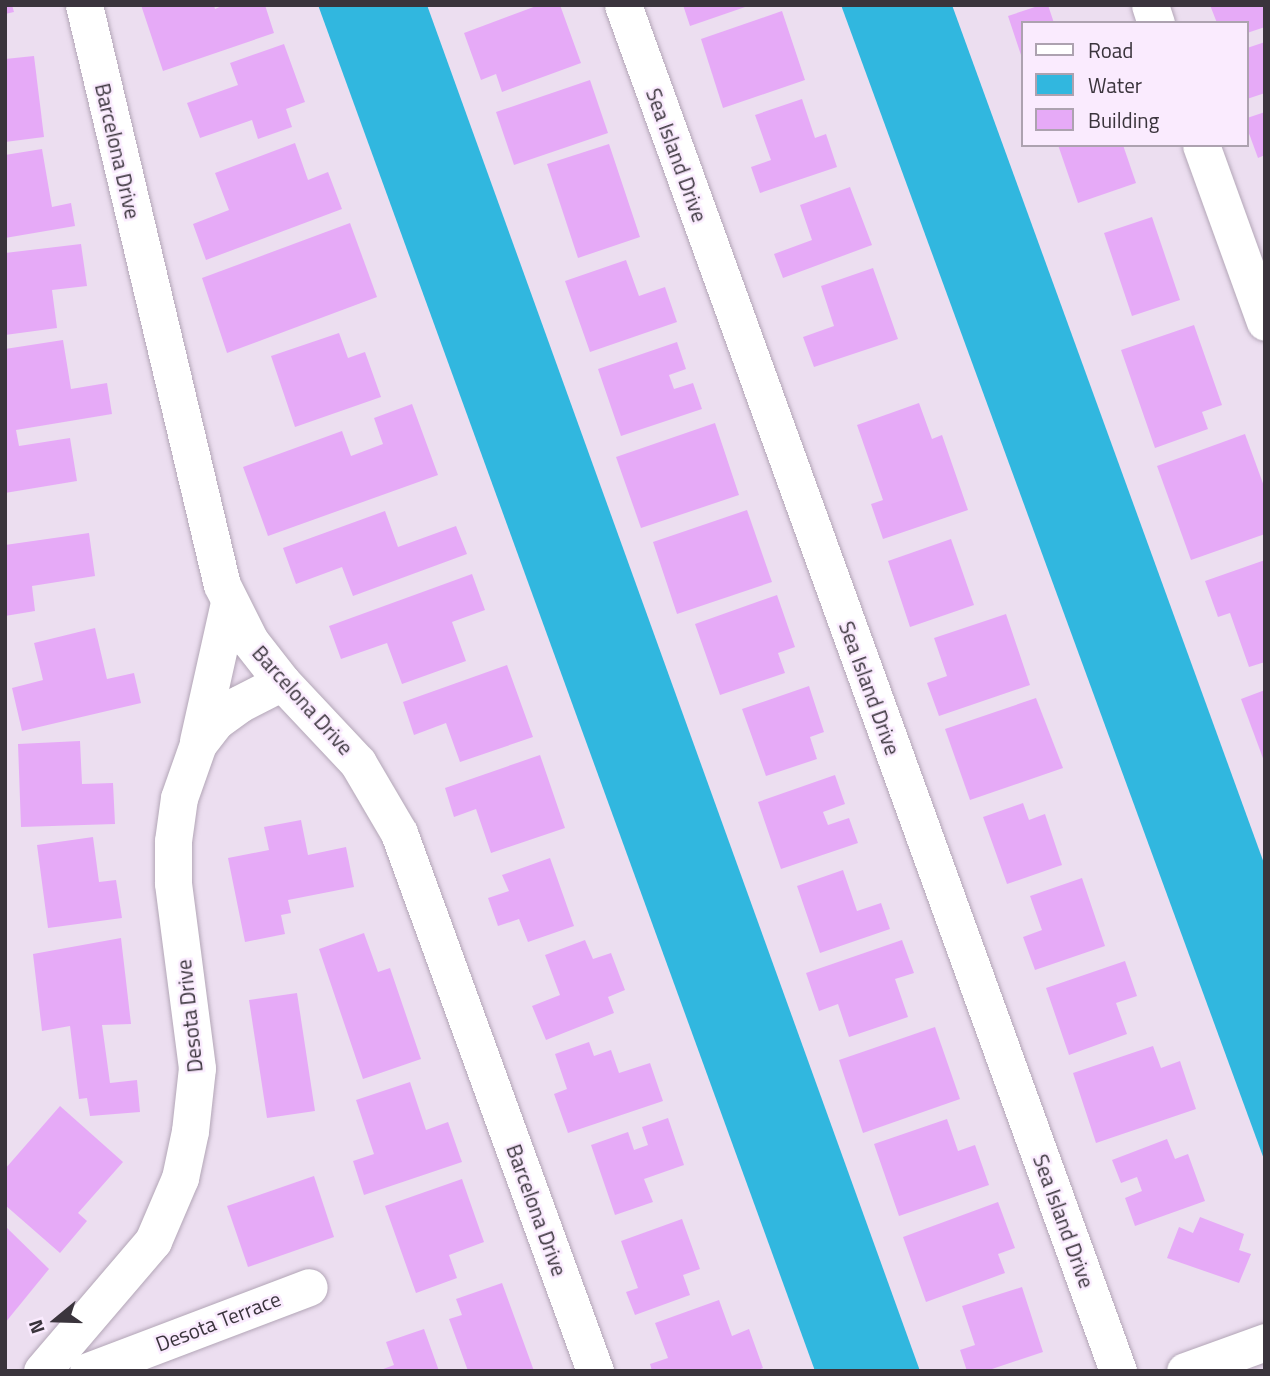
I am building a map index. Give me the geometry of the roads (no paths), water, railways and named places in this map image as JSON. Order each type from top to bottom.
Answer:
[{"type":"street","name":"Barcelona Drive","points":[[84,5],[216,568],[229,602],[250,641],[282,682],[358,763],[399,833],[595,1371]]},
{"type":"street","name":"Sea Island Drive","points":[[623,5],[1118,1371]]},
{"type":"street","points":[[1202,147],[1265,322]]},
{"type":"street","name":"Desota Drive","points":[[43,1371],[153,1241],[180,1178],[190,1130],[197,1068],[172,861],[179,798],[198,744],[229,602]]},
{"type":"street","name":"Desota Drive","points":[[198,744],[226,712],[282,682]]},
{"type":"street","name":"Desota Terrace","points":[[88,1371],[309,1287]]},
{"type":"street","points":[[1185,1371],[1265,1342]]},
{"type":"water","points":[[318,5],[427,5],[920,1371],[815,1371]]},
{"type":"water","points":[[841,5],[952,5],[1265,866],[1265,1162]]}]
